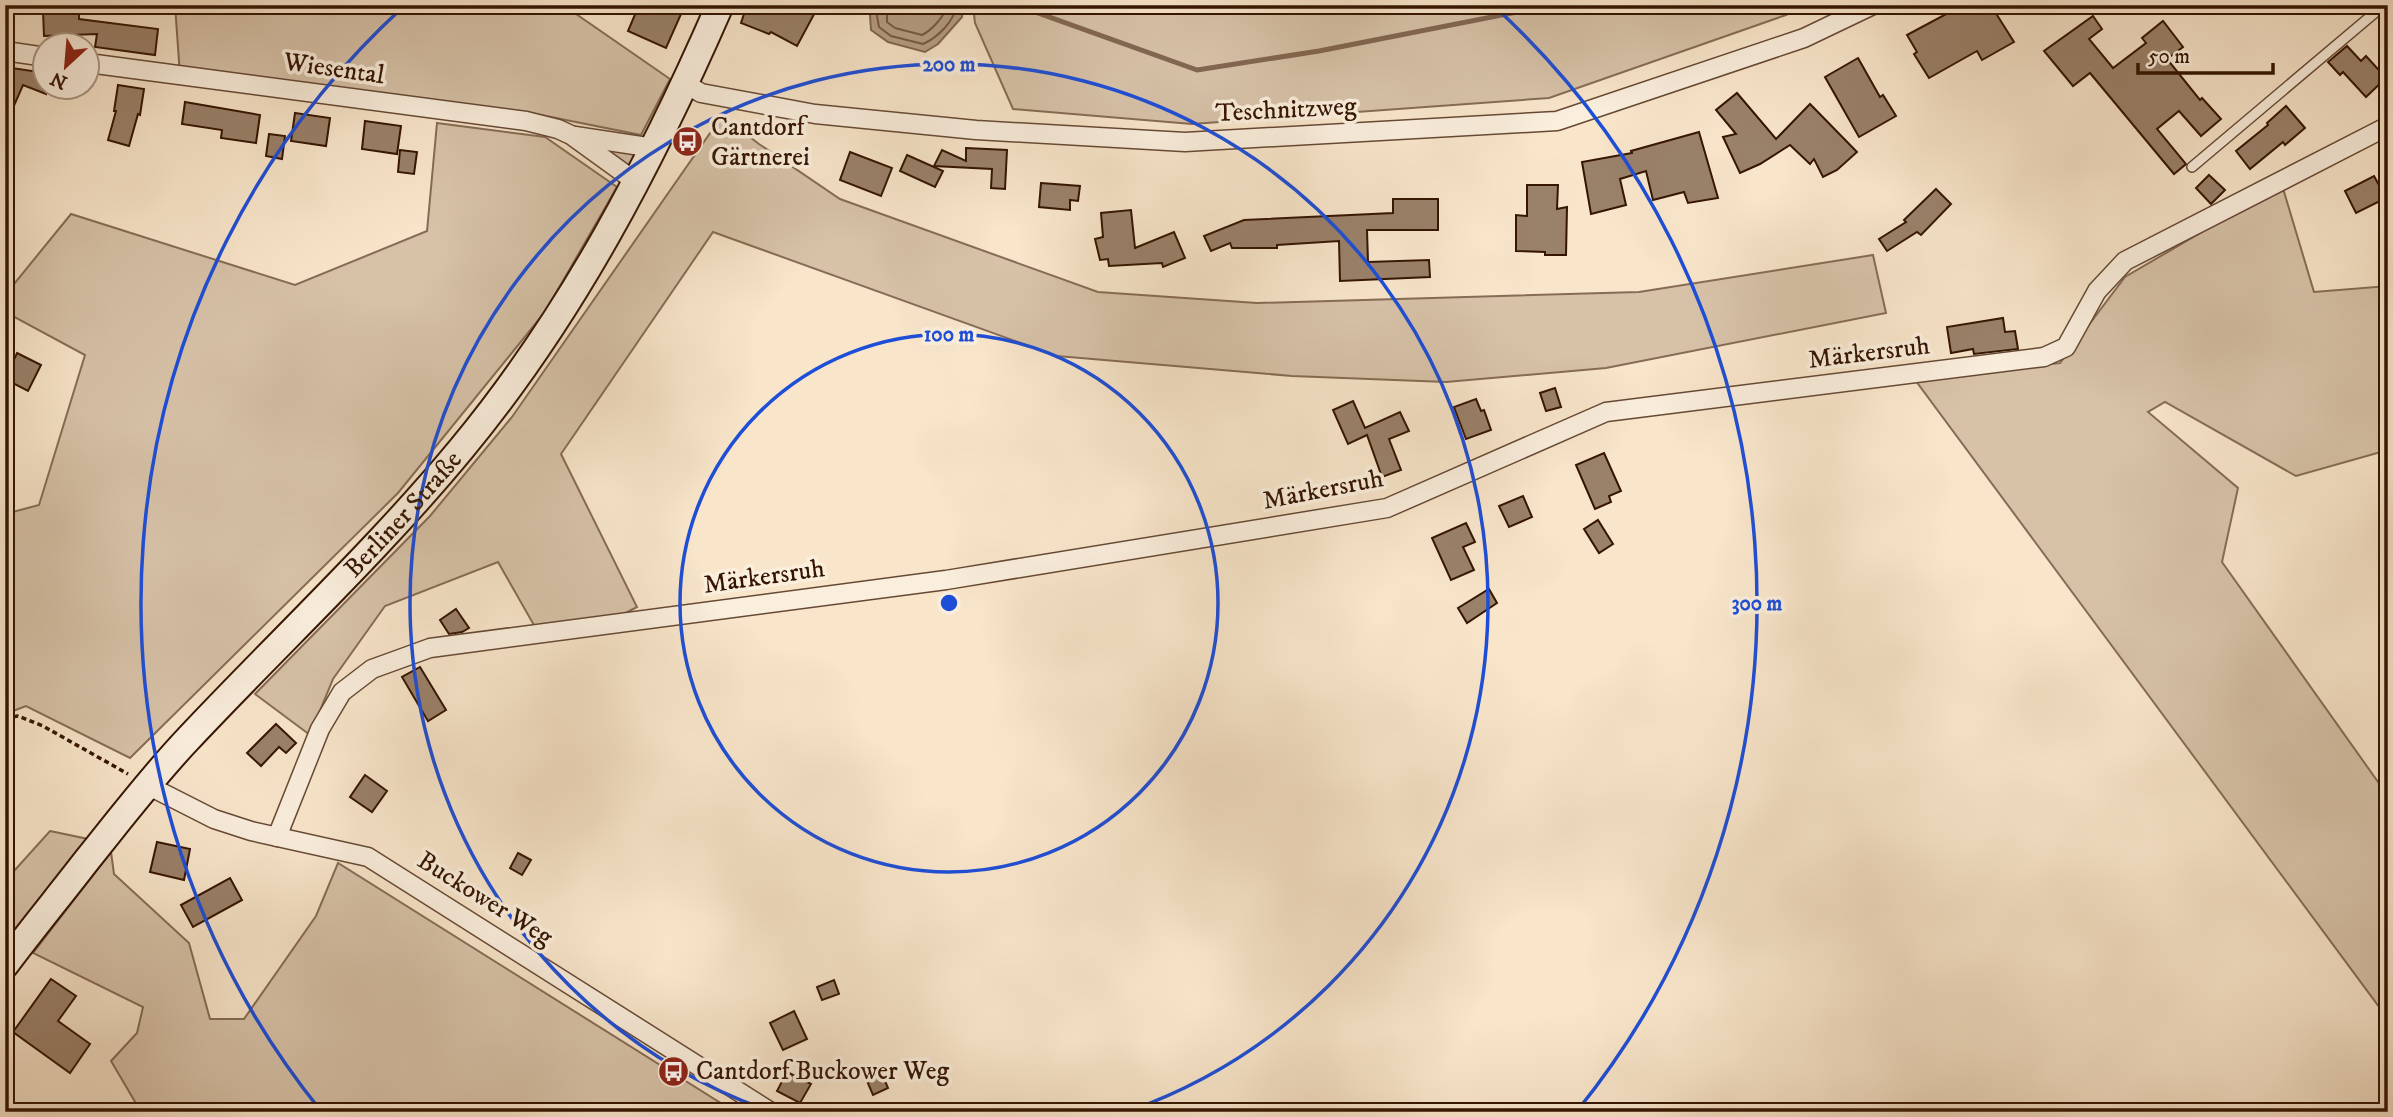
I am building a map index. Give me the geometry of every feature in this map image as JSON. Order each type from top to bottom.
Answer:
[{"type":"main road","name":"Berliner Straße","points":[[5,965],[147,785],[411,507],[463,447],[524,366],[567,303],[617,220],[686,84],[720,5]]},
{"type":"street","name":"Teschnitzweg","points":[[686,84],[701,93],[815,114],[976,130],[1185,142],[1557,121],[1804,38],[1873,5]]},
{"type":"street","points":[[5,51],[32,55]]},
{"type":"street","name":"Wiesental","points":[[102,65],[526,121],[572,135],[636,183]]},
{"type":"street","name":"Märkersruh","points":[[277,837],[320,729],[342,692],[372,669],[430,648],[946,580],[1387,508],[1606,412],[2044,357],[2066,347],[2097,291],[2125,261],[2388,126]]},
{"type":"street","name":"Wiesental","points":[[572,135],[654,148]]},
{"type":"street","name":"Buckower Weg","points":[[147,785],[214,819],[277,837],[368,857],[771,1112]]},
{"type":"lane","points":[[2192,167],[2384,5]]},
{"type":"path","points":[[5,718],[18,716],[43,726],[147,785]]},
{"type":"shaded area","points":[[175,5],[563,5],[670,79],[641,135],[531,113],[180,75]]},
{"type":"shaded area","points":[[973,5],[1804,5],[1786,15],[1549,98],[1192,124],[1013,109],[975,23]]},
{"type":"shaded area","points":[[722,116],[840,199],[1098,292],[1257,303],[1639,292],[1873,255],[1886,313],[1606,368],[1446,382],[1292,376],[1057,356],[713,232],[561,454],[637,607],[620,616],[535,627],[498,562],[385,606],[333,679],[310,735],[255,694],[430,516],[512,417]]},
{"type":"shaded area","points":[[437,123],[545,137],[617,187],[545,312],[398,493],[130,758],[26,706],[5,714],[5,514],[39,505],[85,355],[5,312],[5,295],[71,214],[295,285],[427,231]]},
{"type":"shaded area","points":[[597,143],[635,153],[636,157],[627,165]]},
{"type":"shaded area","points":[[2282,185],[2314,292],[2388,286],[2388,450],[2296,476],[2165,402],[2148,412],[2238,488],[2222,562],[2388,796],[2388,1019],[1913,377],[2060,363],[2125,277]]},
{"type":"shaded area","points":[[50,831],[88,839],[5,947],[5,881]]},
{"type":"shaded area","points":[[111,852],[114,874],[189,943],[210,1019],[244,1019],[316,916],[338,863],[735,1112],[141,1112],[111,1061],[137,1033],[143,1007],[33,953]]},
{"type":"water","points":[[872,5],[963,5],[962,17],[938,44],[925,52],[888,42],[871,30]]},
{"type":"building","points":[[639,5],[685,5],[666,48],[628,31]]},
{"type":"building","points":[[747,5],[819,5],[797,46],[771,32],[769,34],[741,23]]},
{"type":"building","points":[[1963,5],[2013,5],[1997,15],[2014,42],[1982,60],[1977,51],[1929,78],[1914,54],[1917,52],[1907,35]]},
{"type":"building","points":[[79,9],[79,19],[158,29],[155,55],[102,48],[102,32],[44,32],[43,11]]},
{"type":"building","points":[[2093,16],[2102,29],[2089,39],[2113,68],[2146,43],[2142,38],[2163,21],[2183,47],[2167,59],[2200,100],[2202,98],[2221,119],[2201,136],[2179,111],[2157,129],[2186,164],[2174,174],[2090,73],[2073,86],[2044,51]]},
{"type":"building","points":[[2347,46],[2361,61],[2366,56],[2386,78],[2366,97],[2343,72],[2340,75],[2328,62]]},
{"type":"building","points":[[1858,58],[1880,97],[1883,95],[1896,116],[1859,137],[1825,77]]},
{"type":"building","points":[[5,67],[32,71],[32,89],[23,85],[5,126]]},
{"type":"building","points":[[118,85],[144,89],[140,115],[138,114],[129,146],[108,140],[116,111]]},
{"type":"building","points":[[1737,93],[1776,139],[1810,104],[1857,152],[1837,170],[1823,177],[1814,159],[1810,164],[1790,145],[1740,173],[1723,137],[1736,134],[1716,110]]},
{"type":"building","points":[[185,102],[260,115],[256,143],[221,138],[222,130],[182,124]]},
{"type":"building","points":[[2286,106],[2305,128],[2250,169],[2236,151]]},
{"type":"building","points":[[295,113],[330,118],[326,146],[291,141]]},
{"type":"building","points":[[365,121],[401,126],[397,154],[362,149]]},
{"type":"building","points":[[1699,132],[1718,198],[1688,203],[1684,192],[1653,200],[1646,171],[1620,179],[1626,205],[1591,214],[1582,162],[1632,153],[1631,151]]},
{"type":"building","points":[[269,134],[285,136],[282,159],[266,156]]},
{"type":"building","points":[[966,148],[1007,150],[1005,189],[991,188],[992,169],[934,166],[942,150],[966,161]]},
{"type":"building","points":[[400,150],[417,152],[414,174],[398,172]]},
{"type":"building","points":[[850,152],[892,168],[881,196],[840,180]]},
{"type":"building","points":[[907,155],[943,171],[935,187],[900,171]]},
{"type":"building","points":[[2209,175],[2225,190],[2211,204],[2196,188]]},
{"type":"building","points":[[2374,176],[2386,198],[2356,213],[2345,191]]},
{"type":"building","points":[[1041,183],[1080,186],[1078,201],[1070,200],[1070,210],[1039,207]]},
{"type":"building","points":[[1527,185],[1558,185],[1557,209],[1567,207],[1566,255],[1516,251],[1516,215],[1527,216]]},
{"type":"building","points":[[1936,189],[1951,204],[1921,235],[1917,232],[1887,251],[1879,239],[1906,222],[1904,220]]},
{"type":"building","points":[[1393,199],[1438,199],[1438,230],[1367,230],[1368,262],[1429,260],[1430,277],[1340,281],[1339,241],[1277,245],[1277,248],[1232,248],[1230,243],[1211,251],[1204,236],[1244,220],[1393,213]]},
{"type":"building","points":[[1131,210],[1135,248],[1174,232],[1185,258],[1163,267],[1162,263],[1109,266],[1108,259],[1100,260],[1095,239],[1103,237],[1101,213]]},
{"type":"building","points":[[2003,318],[2005,332],[2015,331],[2018,349],[1974,354],[1973,349],[1951,353],[1947,327]]},
{"type":"building","points":[[17,353],[41,365],[28,391],[5,379]]},
{"type":"building","points":[[1555,388],[1561,407],[1546,411],[1540,393]]},
{"type":"building","points":[[1476,399],[1481,411],[1484,410],[1491,430],[1466,439],[1454,407]]},
{"type":"building","points":[[1353,401],[1365,428],[1400,412],[1409,431],[1389,439],[1401,470],[1382,477],[1367,435],[1348,444],[1333,410]]},
{"type":"building","points":[[1604,453],[1621,491],[1609,496],[1611,502],[1595,509],[1576,465]]},
{"type":"building","points":[[1523,496],[1532,517],[1509,527],[1499,506]]},
{"type":"building","points":[[1598,520],[1613,544],[1599,553],[1584,529]]},
{"type":"building","points":[[1466,523],[1475,542],[1463,547],[1474,570],[1451,580],[1432,538]]},
{"type":"building","points":[[1489,589],[1497,603],[1467,623],[1458,608]]},
{"type":"building","points":[[456,609],[469,628],[449,634],[440,620]]},
{"type":"building","points":[[420,667],[446,710],[428,721],[402,677]]},
{"type":"building","points":[[276,724],[296,743],[286,753],[279,747],[261,766],[247,753]]},
{"type":"building","points":[[365,775],[387,791],[372,812],[350,797]]},
{"type":"building","points":[[157,842],[190,849],[184,880],[150,872]]},
{"type":"building","points":[[518,853],[531,860],[522,875],[510,868]]},
{"type":"building","points":[[230,878],[242,900],[193,927],[181,905]]},
{"type":"building","points":[[51,979],[76,996],[58,1021],[90,1044],[70,1073],[13,1032]]},
{"type":"building","points":[[834,980],[839,994],[822,1000],[817,987]]},
{"type":"building","points":[[794,1011],[807,1039],[783,1050],[770,1023]]},
{"type":"building","points":[[787,1072],[811,1084],[800,1103],[777,1091]]},
{"type":"building","points":[[882,1074],[888,1088],[873,1095],[867,1081]]},
{"type":"waterway","points":[[1016,5],[1197,70],[1319,51],[1553,5]]},
{"type":"place","name":"Cantdorf Gärtnerei","points":[[688,142]]},
{"type":"place","name":"Cantdorf Buckower Weg","points":[[673,1071]]}]
